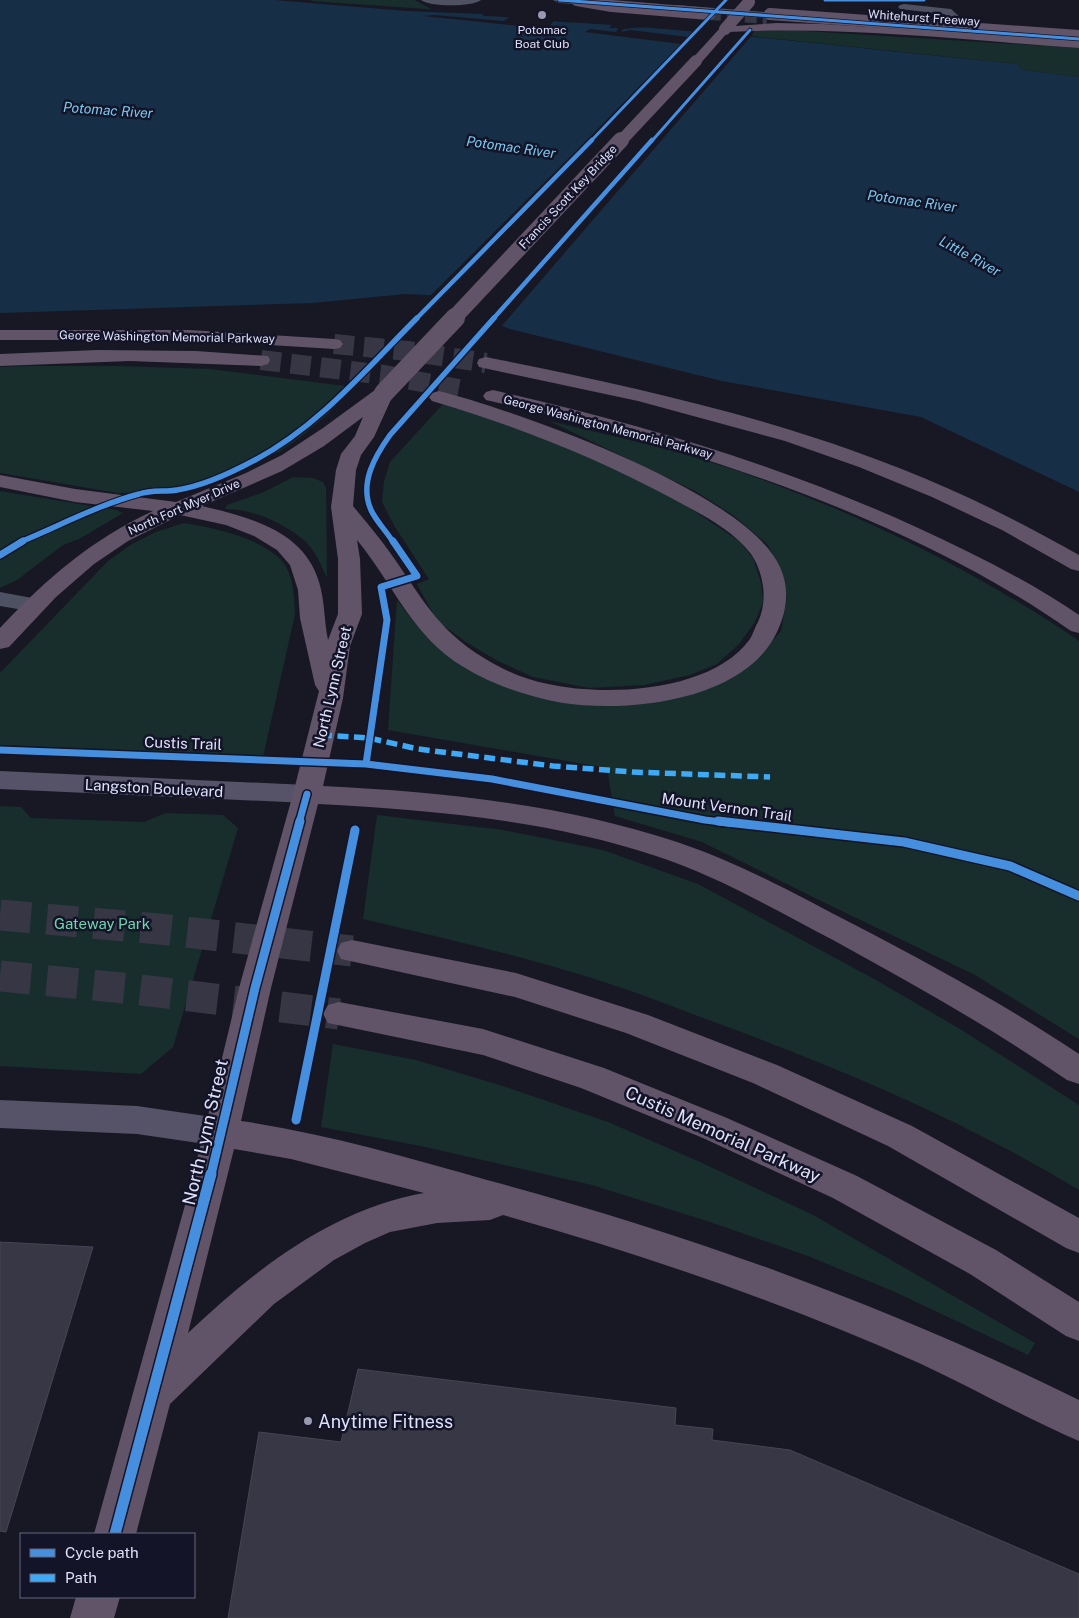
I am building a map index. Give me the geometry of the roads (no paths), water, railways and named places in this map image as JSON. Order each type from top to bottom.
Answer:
[{"type":"highway","points":[[577,0],[612,6],[710,12],[605,0]]},
{"type":"highway","name":"Francis Scott Key Bridge","points":[[384,393],[751,0]]},
{"type":"highway","name":"Whitehurst Freeway","points":[[769,16],[1079,40]]},
{"type":"highway","points":[[725,30],[770,26],[814,26],[1079,40]]},
{"type":"highway","name":"George Washington Memorial Parkway","points":[[0,335],[179,335],[334,344]]},
{"type":"highway","name":"George Washington Memorial Parkway","points":[[0,360],[91,355],[160,355],[261,360]]},
{"type":"highway","points":[[486,363],[640,395],[794,437],[870,464],[945,496],[1022,532],[1079,564]]},
{"type":"highway","name":"North Lynn Street","points":[[115,1533],[208,1187],[219,1132],[255,988],[307,794],[330,698],[338,646],[350,614],[348,559],[342,507],[346,470],[351,454],[364,437],[384,393]]},
{"type":"highway","name":"North Fort Myer Drive","points":[[0,642],[70,572],[100,549],[128,532],[177,509],[276,467],[384,393]]},
{"type":"highway","name":"George Washington Memorial Parkway","points":[[342,507],[382,557],[396,582],[417,611],[443,639],[479,665],[515,683],[578,697],[623,699],[675,691],[710,679],[740,662],[759,644],[767,632],[774,609],[773,583],[766,560],[741,532],[712,512],[676,492],[591,449],[449,393],[543,408],[646,435],[802,487],[878,517],[957,555],[1034,597],[1079,626]]},
{"type":"highway","points":[[0,481],[76,496],[177,509],[238,521],[260,530],[290,550],[300,563],[307,580],[311,599],[311,616],[330,698]]},
{"type":"highway","points":[[307,794],[444,804],[524,814],[624,837],[712,865],[806,912],[932,980],[1079,1071]]},
{"type":"highway","points":[[352,951],[516,985],[665,1034],[766,1074],[900,1136],[1079,1237]]},
{"type":"highway","name":"Custis Memorial Parkway","points":[[339,1014],[483,1042],[592,1078],[716,1128],[853,1192],[983,1262],[1079,1323]]},
{"type":"highway","points":[[219,1132],[291,1144],[519,1203],[641,1239],[760,1280],[926,1347],[1029,1395],[1079,1421]]},
{"type":"highway","points":[[154,1392],[221,1328],[281,1275],[316,1252],[352,1232],[386,1217],[423,1209],[462,1204],[519,1203]]},
{"type":"highway","points":[[92,1618],[98,1598]]},
{"type":"main road","name":"Langston Boulevard","points":[[0,780],[307,794]]},
{"type":"main road","points":[[0,1114],[137,1120],[219,1132]]},
{"type":"street","points":[[427,0],[458,2],[475,0]]},
{"type":"street","points":[[559,0],[1079,40]]},
{"type":"street","points":[[904,7],[947,11],[969,31]]},
{"type":"street","points":[[0,599],[35,605]]},
{"type":"water","points":[[0,0],[274,0],[406,11],[482,14],[484,16],[746,36],[1017,64],[1022,70],[1079,77],[1079,492],[921,417],[722,381],[510,329],[488,320],[472,308],[447,298],[405,294],[312,303],[0,313]]},
{"type":"tunnel","points":[[709,14],[767,18]]},
{"type":"tunnel","points":[[334,344],[408,351],[486,363]]},
{"type":"tunnel","points":[[261,360],[384,375],[459,389]]},
{"type":"tunnel","points":[[0,915],[159,929],[352,951]]},
{"type":"tunnel","points":[[0,976],[133,989],[339,1014]]},
{"type":"place","name":"Potomac Boat Club","points":[[542,15]]},
{"type":"place","name":"Anytime Fitness","points":[[308,1421]]},
{"type":"water label","name":"Potomac River","points":[[108,110]]},
{"type":"water label","name":"Potomac River","points":[[511,147]]},
{"type":"water label","name":"Potomac River","points":[[912,201]]},
{"type":"water label","name":"Little River","points":[[970,256]]},
{"type":"park label","name":"Gateway Park","points":[[102,923]]}]
